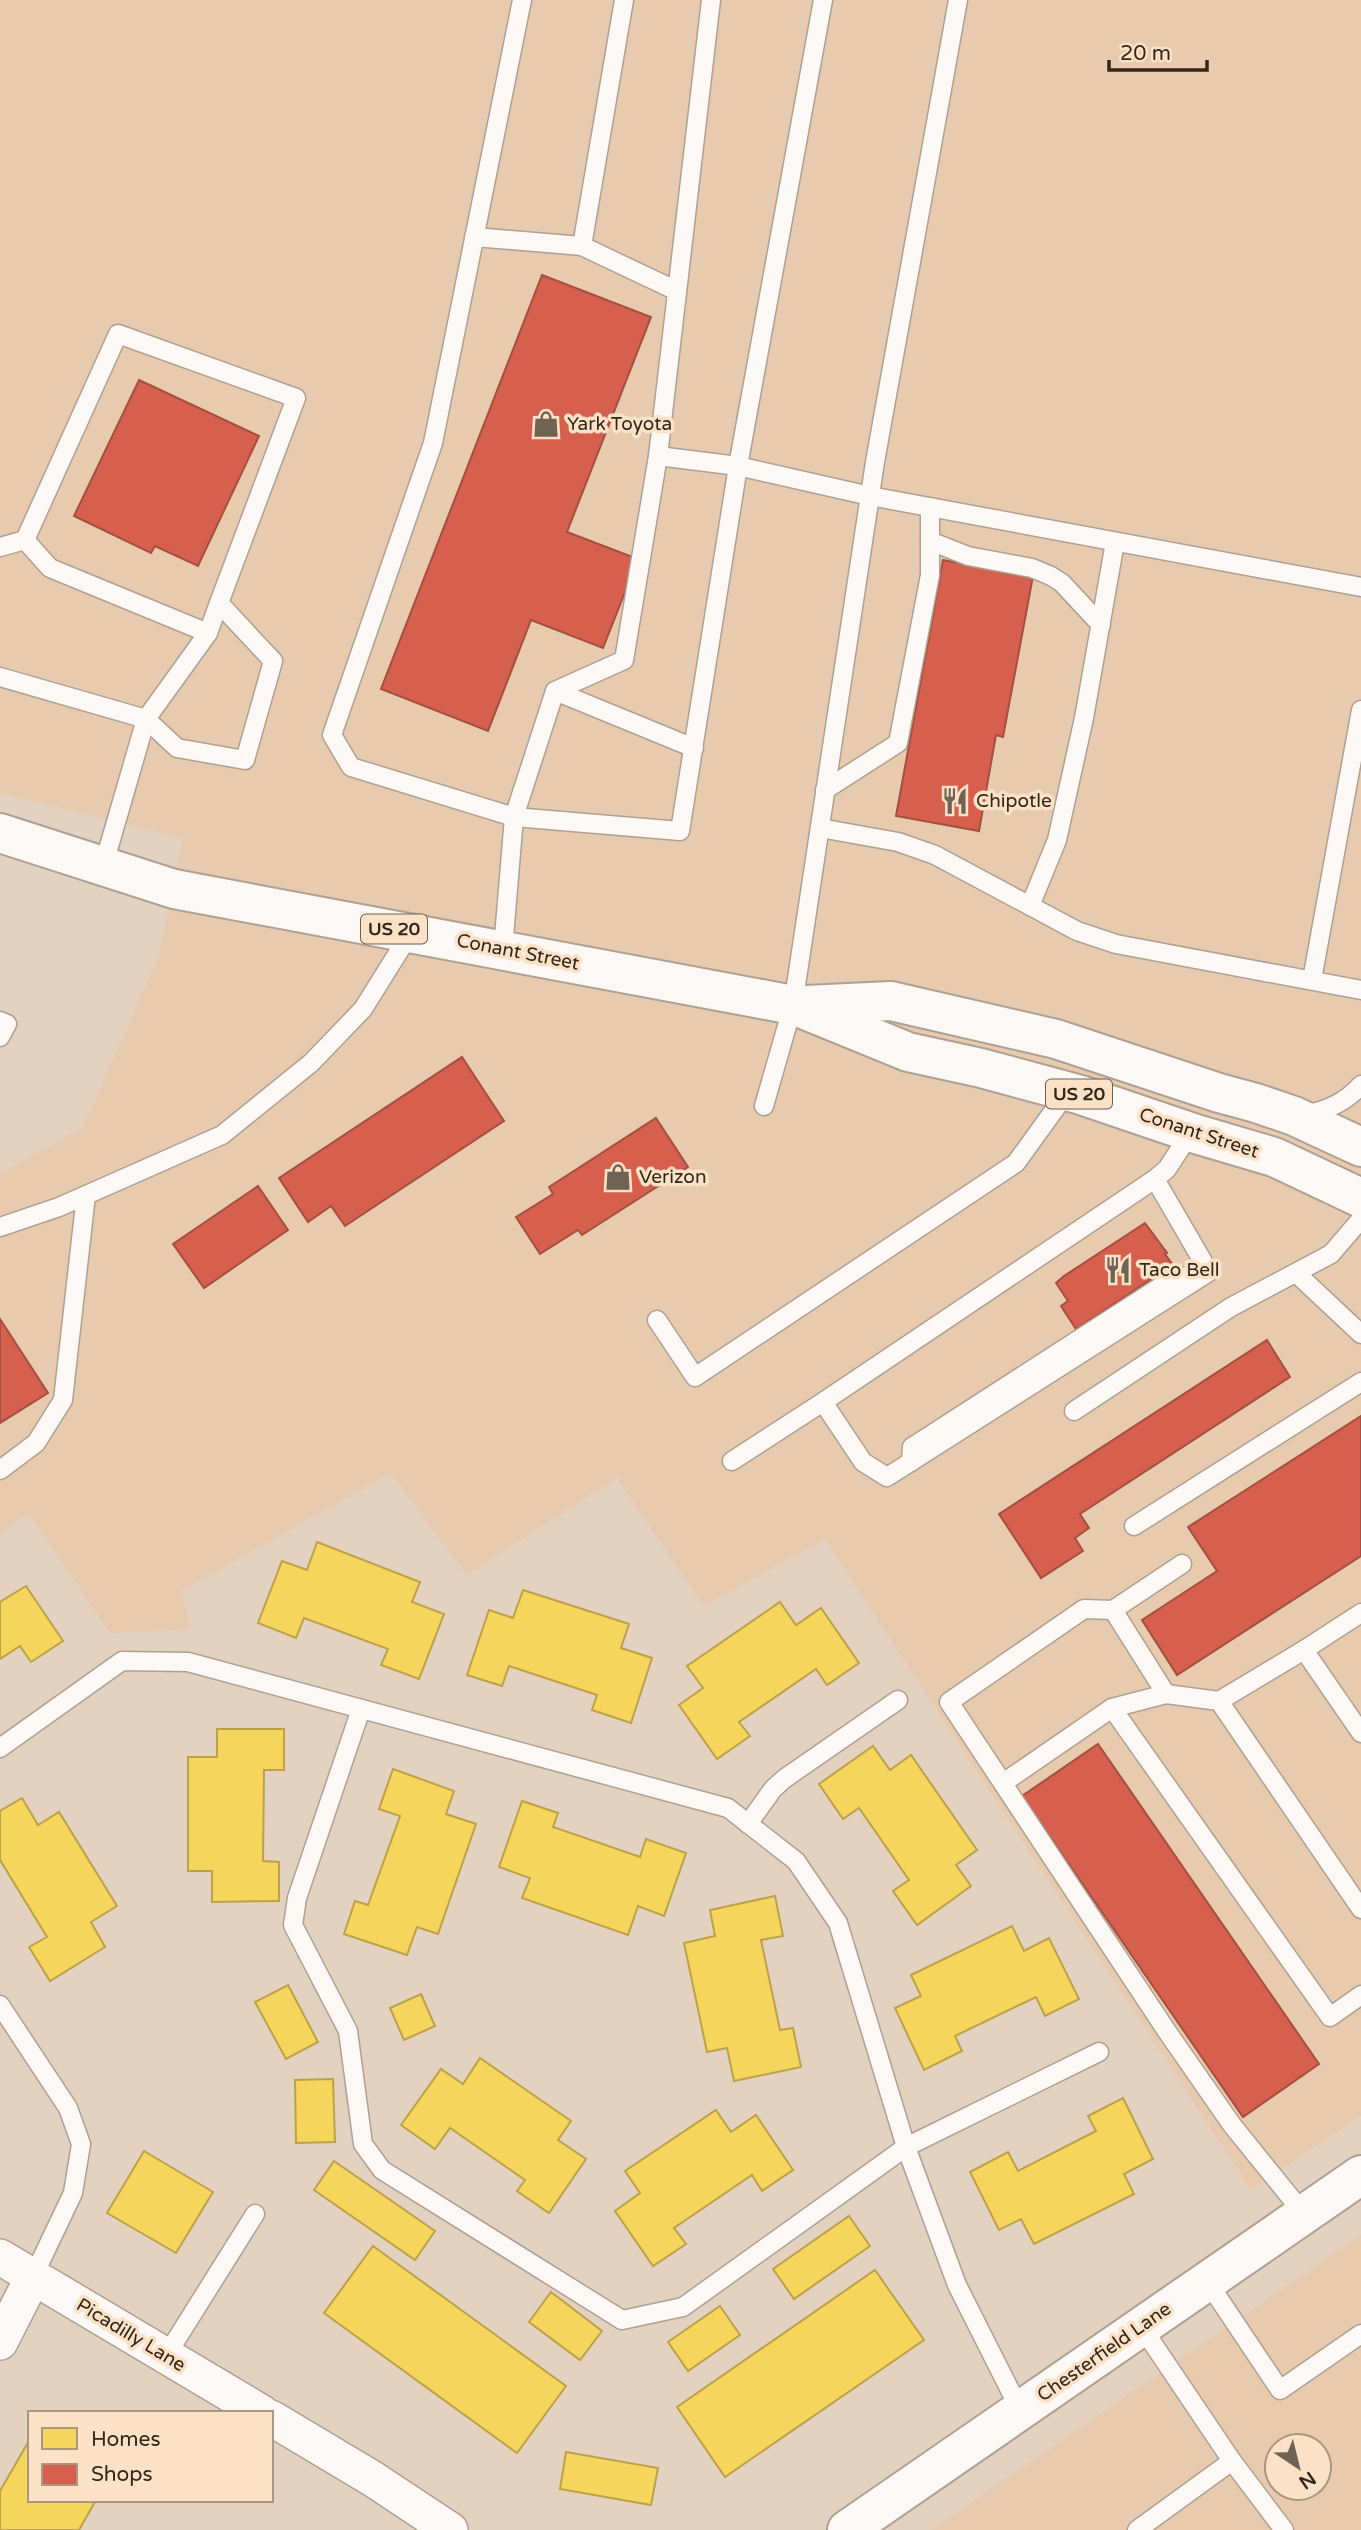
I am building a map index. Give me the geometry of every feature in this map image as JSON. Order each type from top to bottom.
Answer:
[{"type":"main road","name":"Conant Street","points":[[0,833],[174,889],[793,1005],[908,1052],[1068,1091],[1274,1157],[1361,1198]]},
{"type":"main road","name":"Conant Street","points":[[793,1005],[891,1001],[1056,1039],[1294,1116],[1361,1147]]},
{"type":"main road","name":"Chesterfield Lane","points":[[847,2530],[1361,2175]]},
{"type":"street","name":"Picadilly Lane","points":[[0,2257],[259,2411]]},
{"type":"street","points":[[0,2342],[33,2277]]},
{"type":"street","points":[[273,2419],[373,2479],[450,2530]]},
{"type":"lane","points":[[522,0],[433,443],[332,735],[351,766],[514,817],[680,831],[738,466],[823,0]]},
{"type":"lane","points":[[582,246],[624,0]]},
{"type":"lane","points":[[503,949],[514,817],[555,691],[624,660],[658,456],[711,0]]},
{"type":"lane","points":[[764,1106],[793,1005],[874,462],[958,0]]},
{"type":"lane","points":[[474,237],[582,246],[677,291]]},
{"type":"lane","points":[[25,540],[118,334],[296,398],[208,633],[146,719],[103,867]]},
{"type":"lane","points":[[658,456],[738,466],[870,496],[1361,587]]},
{"type":"lane","points":[[825,790],[898,743],[930,575],[930,507]]},
{"type":"lane","points":[[0,547],[25,540]]},
{"type":"lane","points":[[25,540],[50,568],[208,633]]},
{"type":"lane","points":[[930,541],[968,556],[1032,568],[1051,576],[1062,583],[1101,625]]},
{"type":"lane","points":[[1030,906],[1057,840],[1084,718],[1115,542]]},
{"type":"lane","points":[[0,677],[146,719],[177,748],[244,760],[273,661],[219,603]]},
{"type":"lane","points":[[555,691],[694,748]]},
{"type":"lane","points":[[1312,980],[1361,710]]},
{"type":"lane","points":[[820,828],[898,842],[934,855],[1077,931],[1116,944],[1361,990]]},
{"type":"lane","points":[[0,1227],[59,1207],[222,1135],[312,1063],[363,1009],[411,932]]},
{"type":"lane","points":[[0,1021],[7,1024],[0,1037]]},
{"type":"lane","points":[[1294,1116],[1321,1112],[1341,1103],[1361,1086]]},
{"type":"lane","points":[[657,1320],[695,1377],[1016,1163],[1068,1091]]},
{"type":"lane","points":[[732,1461],[1154,1179],[1167,1169],[1191,1132]]},
{"type":"lane","points":[[823,1402],[863,1462],[887,1477],[1209,1272],[1154,1179]]},
{"type":"lane","points":[[0,1469],[36,1443],[63,1400],[86,1195]]},
{"type":"lane","points":[[1074,1411],[1231,1307],[1331,1254],[1361,1219]]},
{"type":"lane","points":[[1296,1273],[1361,1334]]},
{"type":"lane","points":[[1134,1526],[1361,1382]]},
{"type":"lane","points":[[1182,1564],[1113,1610],[1084,1609],[949,1702],[1166,2030],[1232,2125],[1304,2214]]},
{"type":"lane","points":[[1113,1610],[1166,1693]]},
{"type":"lane","points":[[1003,1783],[1112,1708],[1166,1693],[1219,1701],[1361,1613]]},
{"type":"lane","points":[[1304,1650],[1361,1733]]},
{"type":"lane","points":[[0,1748],[122,1661],[188,1662],[728,1808],[796,1861],[838,1923],[906,2147],[957,2285],[1020,2410]]},
{"type":"lane","points":[[748,1824],[773,1789],[784,1779],[898,1700]]},
{"type":"lane","points":[[1219,1701],[1361,1909]]},
{"type":"lane","points":[[1112,1708],[1329,2017],[1361,1995]]},
{"type":"lane","points":[[361,1709],[297,1898],[293,1925],[348,2031],[363,2144],[382,2170],[622,2320],[682,2307],[906,2147],[1098,2052]]},
{"type":"lane","points":[[0,2006],[68,2108],[81,2144],[73,2193],[33,2277]]},
{"type":"lane","points":[[166,2356],[255,2214]]},
{"type":"lane","points":[[1207,2281],[1280,2390],[1361,2334]]},
{"type":"lane","points":[[1141,2326],[1232,2461],[1284,2530]]},
{"type":"lane","points":[[1137,2530],[1232,2461]]},
{"type":"shaded area","points":[[0,0],[1361,0],[1361,2116],[1251,2190],[825,1540],[703,1606],[617,1478],[467,1575],[391,1473],[182,1591],[190,1629],[110,1633],[29,1514],[0,1533],[0,1174],[83,1127],[159,956],[183,838],[0,793]]},
{"type":"shaded area","points":[[1361,2235],[1361,2530],[931,2530]]},
{"type":"building: Homes","points":[[317,1542],[420,1582],[412,1602],[444,1614],[419,1679],[381,1665],[388,1649],[304,1618],[296,1638],[258,1623],[282,1561],[307,1570]]},
{"type":"building: Homes","points":[[26,1586],[63,1641],[31,1662],[20,1646],[0,1659],[0,1602]]},
{"type":"building: Homes","points":[[523,1590],[629,1624],[621,1648],[652,1658],[631,1723],[592,1710],[597,1695],[509,1666],[502,1686],[467,1675],[489,1610],[513,1618]]},
{"type":"building: Homes","points":[[780,1602],[796,1625],[821,1608],[859,1663],[827,1685],[816,1669],[739,1722],[750,1736],[717,1759],[679,1705],[703,1688],[687,1666]]},
{"type":"building: Homes","points":[[217,1729],[284,1729],[284,1770],[264,1770],[263,1861],[279,1862],[279,1901],[212,1902],[212,1871],[188,1871],[188,1757],[217,1757]]},
{"type":"building: Homes","points":[[873,1746],[890,1770],[911,1755],[977,1850],[956,1865],[971,1886],[917,1925],[893,1891],[909,1880],[859,1808],[843,1819],[819,1784]]},
{"type":"building: Homes","points":[[393,1769],[454,1791],[446,1814],[476,1824],[438,1934],[417,1927],[407,1955],[344,1934],[355,1901],[368,1905],[400,1816],[379,1809]]},
{"type":"building: Homes","points":[[22,1798],[38,1825],[59,1812],[117,1906],[91,1922],[105,1947],[50,1981],[29,1947],[47,1937],[0,1860],[0,1811]]},
{"type":"building: Homes","points":[[522,1801],[558,1813],[553,1827],[640,1857],[646,1839],[686,1853],[664,1916],[638,1906],[628,1935],[522,1898],[530,1878],[499,1867]]},
{"type":"building: Homes","points":[[775,1896],[783,1936],[761,1940],[780,2030],[793,2028],[801,2067],[734,2081],[727,2048],[707,2052],[684,1943],[715,1936],[710,1910]]},
{"type":"building: Homes","points":[[1012,1926],[1024,1951],[1049,1938],[1079,1999],[1045,2016],[1036,1997],[955,2036],[962,2051],[924,2070],[895,2008],[921,1996],[911,1975]]},
{"type":"building: Homes","points":[[288,1985],[318,2042],[286,2059],[255,2002]]},
{"type":"building: Homes","points":[[421,1994],[435,2026],[404,2040],[390,2008]]},
{"type":"building: Homes","points":[[480,2058],[571,2121],[558,2140],[586,2159],[549,2213],[517,2191],[525,2180],[450,2128],[435,2149],[401,2125],[441,2069],[463,2084]]},
{"type":"building: Homes","points":[[333,2079],[335,2142],[296,2143],[295,2080]]},
{"type":"building: Homes","points":[[1123,2098],[1153,2159],[1124,2174],[1134,2194],[1034,2244],[1021,2219],[999,2230],[970,2172],[1008,2152],[1018,2171],[1096,2131],[1088,2116]]},
{"type":"building: Homes","points":[[716,2110],[731,2132],[756,2115],[793,2170],[762,2191],[752,2175],[674,2228],[686,2244],[653,2266],[615,2211],[640,2193],[625,2171]]},
{"type":"building: Homes","points":[[144,2151],[213,2192],[176,2253],[107,2213]]},
{"type":"building: Homes","points":[[334,2161],[435,2231],[415,2260],[314,2190]]},
{"type":"building: Homes","points":[[849,2216],[870,2246],[794,2299],[773,2269]]},
{"type":"building: Homes","points":[[373,2246],[566,2386],[517,2453],[324,2313]]},
{"type":"building: Homes","points":[[875,2270],[924,2340],[725,2477],[677,2407]]},
{"type":"building: Homes","points":[[551,2292],[602,2331],[580,2360],[529,2322]]},
{"type":"building: Homes","points":[[720,2306],[740,2335],[688,2371],[668,2342]]},
{"type":"building: Homes","points":[[28,2442],[28,2502],[95,2502],[79,2530],[0,2530],[0,2491]]},
{"type":"building: Homes","points":[[566,2452],[658,2468],[651,2505],[560,2489]]},
{"type":"building: Shops","name":"Yark Toyota","points":[[542,275],[651,317],[567,532],[638,559],[603,648],[531,620],[488,731],[381,689]]},
{"type":"building: Shops","points":[[139,380],[259,436],[198,566],[155,546],[151,553],[74,516]]},
{"type":"building: Shops","points":[[943,560],[1033,576],[1003,737],[996,735],[979,831],[896,816]]},
{"type":"building: Shops","points":[[462,1057],[504,1121],[345,1226],[331,1206],[308,1222],[279,1178]]},
{"type":"building: Shops","name":"Verizon","points":[[656,1118],[688,1167],[582,1235],[578,1230],[540,1254],[516,1217],[553,1194],[549,1187]]},
{"type":"building: Shops","points":[[258,1186],[288,1230],[204,1288],[173,1244]]},
{"type":"building: Shops","name":"Taco Bell","points":[[1145,1223],[1173,1265],[1076,1329],[1061,1306],[1068,1301],[1056,1283]]},
{"type":"building: Shops","points":[[0,1319],[48,1393],[0,1423]]},
{"type":"building: Shops","points":[[1267,1340],[1290,1377],[1080,1514],[1089,1528],[1075,1538],[1083,1551],[1041,1578],[999,1514]]},
{"type":"building: Shops","points":[[1361,1416],[1361,1556],[1177,1675],[1142,1620],[1217,1571],[1188,1527]]},
{"type":"building: Shops","points":[[1098,1744],[1319,2064],[1243,2117],[1022,1796]]},
{"type":"place","name":"Yark Toyota","points":[[546,424]]},
{"type":"place","name":"Chipotle","points":[[955,801]]},
{"type":"place","name":"Verizon","points":[[618,1177]]},
{"type":"place","name":"Taco Bell","points":[[1118,1270]]}]
